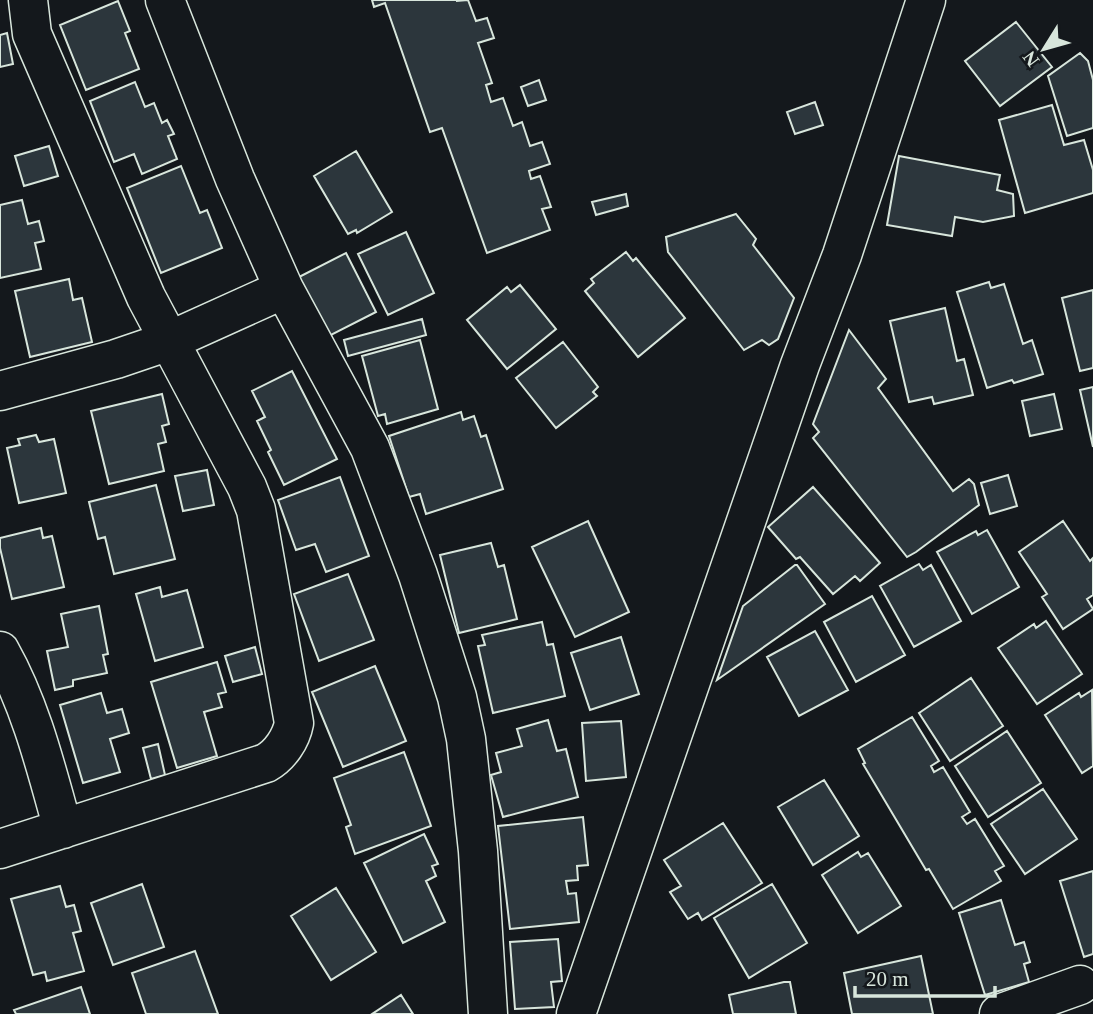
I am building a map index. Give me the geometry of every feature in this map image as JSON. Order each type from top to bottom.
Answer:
[{"type":"street","points":[[0,849],[266,763],[274,758],[290,737],[294,723],[256,510],[247,486],[146,297],[32,34],[29,0]]},
{"type":"street","points":[[165,0],[235,179],[284,289],[370,448],[418,575],[457,697],[466,739],[478,851],[488,1014]]},
{"type":"street","points":[[576,1014],[800,365],[842,255],[926,0]]},
{"type":"street","points":[[0,391],[116,359],[169,341],[284,289]]},
{"type":"street","points":[[0,650],[25,701],[63,829]]},
{"type":"street","points":[[999,1014],[1080,985]]},
{"type":"building","points":[[372,0],[468,0],[476,21],[487,18],[494,38],[478,43],[492,83],[486,85],[491,102],[503,98],[513,126],[522,122],[530,146],[542,142],[550,164],[529,171],[531,179],[540,176],[551,207],[542,209],[550,230],[487,253],[442,128],[430,132],[385,3],[374,7]]},
{"type":"building","points":[[118,1],[130,31],[125,33],[139,69],[86,90],[60,25]]},
{"type":"building","points":[[1016,22],[1052,67],[1000,106],[965,61]]},
{"type":"building","points":[[7,33],[13,64],[0,67],[0,35]]},
{"type":"building","points":[[1080,53],[1088,61],[1093,80],[1093,128],[1067,136],[1048,76]]},
{"type":"building","points":[[539,80],[546,100],[528,106],[521,87]]},
{"type":"building","points":[[135,82],[145,107],[154,103],[162,123],[167,120],[174,134],[168,136],[177,159],[142,174],[134,154],[114,162],[90,101]]},
{"type":"building","points":[[815,102],[823,125],[795,134],[787,112]]},
{"type":"building","points":[[1052,105],[1064,145],[1084,140],[1093,170],[1093,193],[1025,213],[999,120]]},
{"type":"building","points":[[49,146],[58,176],[24,186],[15,156]]},
{"type":"building","points":[[356,151],[392,212],[357,233],[356,230],[348,234],[314,176]]},
{"type":"building","points":[[899,156],[1000,175],[997,190],[1013,194],[1014,216],[983,222],[955,217],[952,236],[887,225]]},
{"type":"building","points":[[181,166],[200,213],[207,210],[222,248],[161,273],[127,188]]},
{"type":"building","points":[[626,194],[628,206],[596,215],[592,202]]},
{"type":"building","points":[[22,200],[28,224],[39,221],[44,241],[35,243],[41,269],[0,278],[0,205]]},
{"type":"building","points":[[736,214],[756,239],[753,245],[794,298],[778,339],[769,345],[762,340],[744,350],[668,252],[666,237]]},
{"type":"building","points":[[406,232],[434,293],[388,315],[358,254]]},
{"type":"building","points":[[626,252],[633,261],[636,258],[685,318],[638,357],[585,291],[594,283],[591,279]]},
{"type":"building","points":[[346,253],[376,312],[329,336],[299,277]]},
{"type":"building","points":[[69,279],[73,300],[82,298],[92,342],[30,357],[15,291]]},
{"type":"building","points":[[989,282],[991,288],[1004,284],[1023,344],[1032,340],[1043,374],[987,388],[957,292]]},
{"type":"building","points":[[520,285],[556,329],[507,369],[467,320],[507,287],[511,292]]},
{"type":"building","points":[[1093,290],[1093,368],[1080,371],[1062,298]]},
{"type":"building","points":[[945,308],[957,361],[964,359],[973,395],[934,404],[932,397],[909,402],[890,321]]},
{"type":"building","points":[[422,319],[426,335],[348,356],[344,340]]},
{"type":"building","points":[[849,330],[886,379],[878,388],[953,491],[969,479],[974,484],[979,505],[907,557],[813,438],[819,432],[813,424]]},
{"type":"building","points":[[420,340],[438,409],[387,424],[385,414],[378,416],[362,356]]},
{"type":"building","points":[[563,342],[598,387],[593,392],[597,396],[556,428],[516,378]]},
{"type":"building","points":[[292,371],[337,459],[284,485],[257,421],[265,417],[252,391]]},
{"type":"building","points":[[1093,387],[1093,447],[1080,390]]},
{"type":"building","points":[[162,394],[169,424],[162,426],[166,442],[158,444],[164,471],[109,484],[91,411]]},
{"type":"building","points":[[1054,394],[1062,429],[1030,436],[1022,401]]},
{"type":"building","points":[[461,412],[463,420],[474,416],[481,437],[486,435],[503,489],[426,514],[420,494],[409,497],[389,436]]},
{"type":"building","points":[[36,435],[39,442],[54,439],[66,493],[19,503],[7,448],[20,445],[18,439]]},
{"type":"building","points":[[207,470],[214,505],[183,511],[175,476]]},
{"type":"building","points":[[1008,475],[1017,506],[990,514],[981,483]]},
{"type":"building","points":[[340,477],[369,556],[326,572],[315,544],[296,550],[278,500]]},
{"type":"building","points":[[156,485],[175,559],[114,574],[105,537],[98,539],[89,502]]},
{"type":"building","points":[[813,487],[880,563],[860,581],[855,576],[833,594],[800,557],[796,559],[768,527]]},
{"type":"building","points":[[588,521],[629,612],[575,637],[532,547]]},
{"type":"building","points":[[1063,521],[1090,561],[1093,558],[1093,595],[1087,599],[1093,609],[1063,629],[1042,597],[1047,594],[1019,552]]},
{"type":"building","points":[[41,528],[43,538],[52,536],[64,587],[12,599],[0,538]]},
{"type":"building","points":[[987,530],[1019,587],[972,614],[937,552],[976,531],[978,535]]},
{"type":"building","points":[[491,543],[498,567],[504,565],[517,619],[459,633],[440,555]]},
{"type":"building","points":[[919,564],[923,570],[931,565],[961,621],[914,647],[880,586]]},
{"type":"building","points":[[795,565],[825,604],[717,680],[743,606]]},
{"type":"building","points":[[348,574],[374,640],[319,661],[294,594]]},
{"type":"building","points":[[160,587],[162,597],[187,590],[203,647],[155,661],[136,594]]},
{"type":"building","points":[[872,596],[905,655],[856,682],[824,622]]},
{"type":"building","points":[[99,606],[108,654],[103,655],[107,673],[73,680],[73,686],[55,690],[47,651],[68,647],[61,614]]},
{"type":"building","points":[[1046,621],[1082,674],[1037,704],[998,648],[1034,624],[1036,628]]},
{"type":"building","points":[[542,622],[547,645],[553,644],[565,696],[493,713],[478,646],[485,645],[482,635]]},
{"type":"building","points":[[815,631],[848,690],[799,716],[767,657]]},
{"type":"building","points":[[621,637],[639,694],[590,710],[571,653]]},
{"type":"building","points":[[255,647],[262,674],[233,682],[225,656]]},
{"type":"building","points":[[217,662],[226,692],[218,694],[222,707],[204,712],[217,756],[177,768],[151,682]]},
{"type":"building","points":[[375,666],[406,741],[343,767],[312,692]]},
{"type":"building","points":[[971,678],[1003,726],[950,761],[919,713]]},
{"type":"building","points":[[1092,690],[1093,766],[1082,773],[1045,715],[1079,693],[1081,697]]},
{"type":"building","points":[[101,693],[107,713],[122,709],[129,733],[110,739],[120,772],[83,783],[60,705]]},
{"type":"building","points":[[912,717],[939,761],[931,766],[934,772],[943,767],[970,812],[962,817],[967,824],[975,819],[1004,866],[995,871],[1001,881],[953,909],[929,869],[926,870],[863,764],[865,763],[858,749]]},
{"type":"building","points":[[548,720],[557,751],[566,749],[578,797],[503,817],[491,775],[501,772],[496,753],[522,746],[517,729]]},
{"type":"building","points":[[621,721],[626,777],[586,781],[582,723]]},
{"type":"building","points":[[1007,731],[1041,783],[988,817],[955,766]]},
{"type":"building","points":[[158,744],[165,775],[151,779],[143,748]]},
{"type":"building","points":[[404,752],[431,826],[355,854],[346,827],[351,825],[334,778]]},
{"type":"building","points":[[824,780],[859,836],[813,865],[778,807]]},
{"type":"building","points":[[1043,789],[1077,839],[1025,874],[991,824]]},
{"type":"building","points":[[583,817],[588,865],[577,866],[578,880],[566,881],[568,894],[576,893],[579,922],[510,929],[498,826]]},
{"type":"building","points":[[723,823],[762,883],[702,920],[698,913],[688,919],[670,892],[681,886],[664,860]]},
{"type":"building","points":[[424,834],[438,864],[432,866],[436,876],[426,881],[445,922],[403,943],[364,863]]},
{"type":"building","points":[[858,852],[861,857],[868,853],[901,906],[858,933],[822,875]]},
{"type":"building","points":[[1093,871],[1093,954],[1084,957],[1060,881]]},
{"type":"building","points":[[142,884],[164,947],[113,965],[91,903]]},
{"type":"building","points":[[772,884],[807,943],[749,978],[714,918]]},
{"type":"building","points":[[60,886],[66,907],[74,905],[81,931],[73,933],[84,971],[47,981],[45,972],[33,975],[11,899]]},
{"type":"building","points":[[336,888],[376,952],[331,980],[291,916]]},
{"type":"building","points":[[1001,900],[1015,945],[1024,942],[1030,962],[1024,964],[1029,982],[985,995],[959,913]]},
{"type":"building","points":[[558,939],[562,981],[551,982],[554,1007],[515,1009],[510,942]]},
{"type":"building","points":[[195,951],[218,1014],[146,1014],[132,973]]},
{"type":"building","points":[[921,956],[933,1014],[852,1014],[844,973]]},
{"type":"building","points":[[790,982],[796,1014],[733,1014],[729,995]]},
{"type":"building","points":[[81,987],[90,1014],[16,1014],[14,1010]]},
{"type":"building","points":[[401,995],[413,1014],[372,1014]]}]
